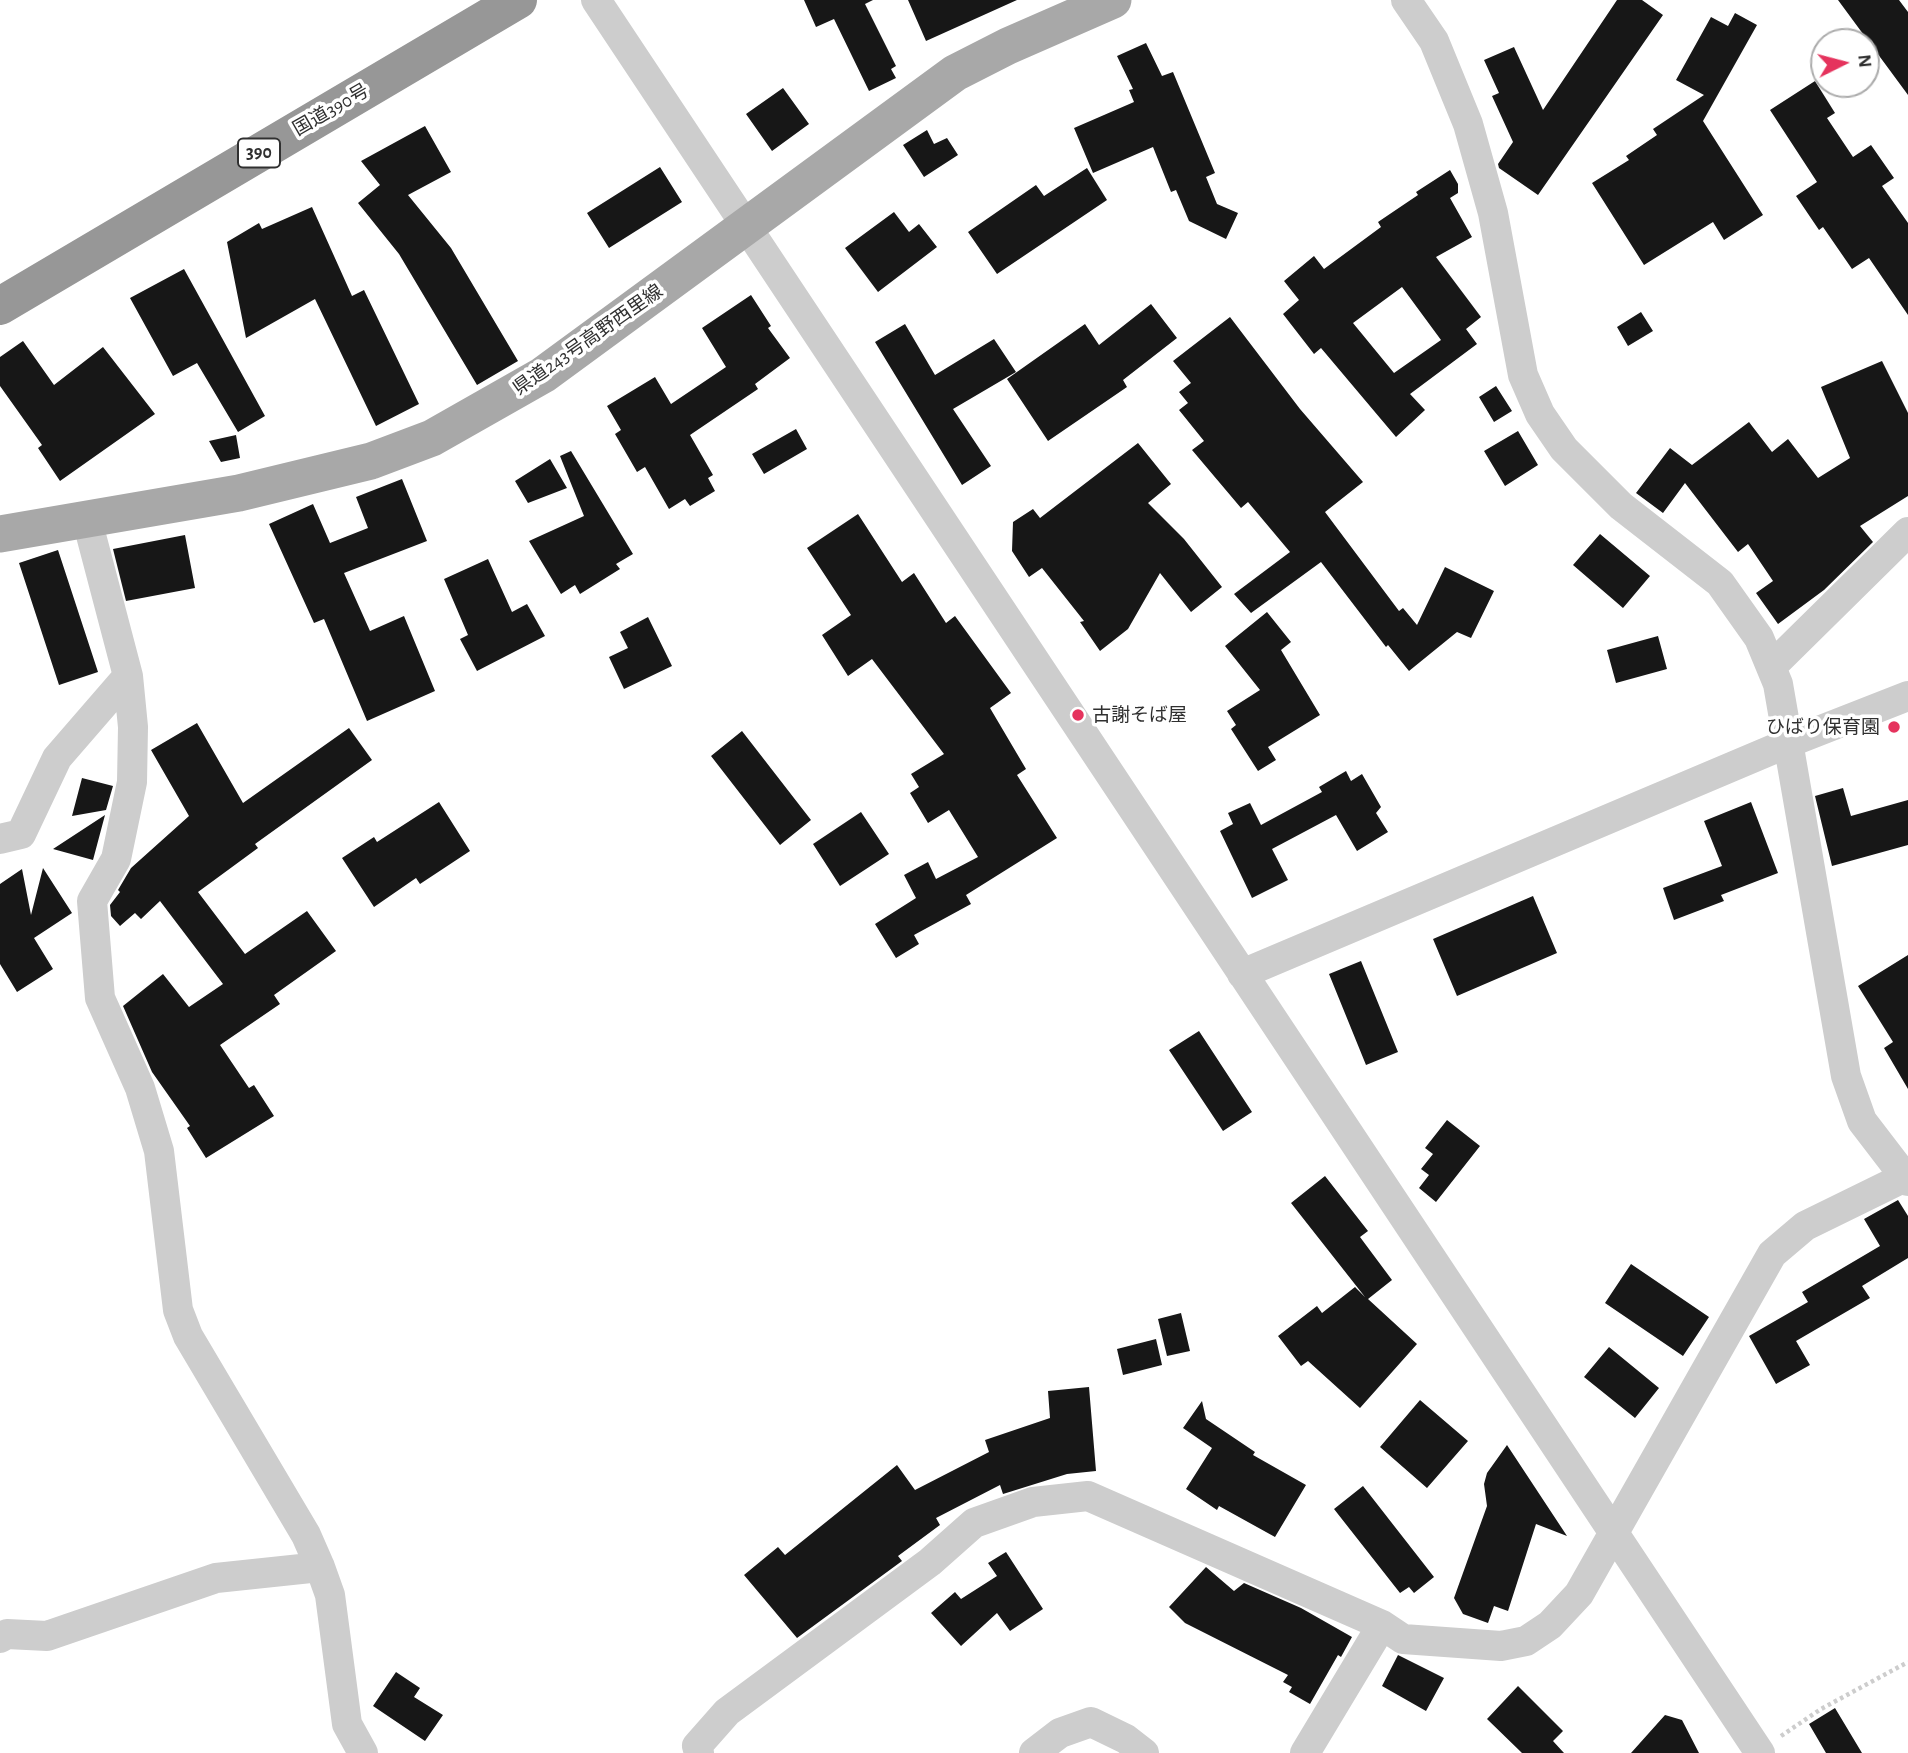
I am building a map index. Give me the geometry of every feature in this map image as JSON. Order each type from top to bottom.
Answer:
[{"type":"highway","name":"国道390号","points":[[0,306],[518,0]]},
{"type":"main road","name":"県道243号高野西里線","points":[[0,534],[239,493],[371,461],[432,438],[543,375],[748,227],[851,146],[955,74],[1008,46],[1113,0]]},
{"type":"street","points":[[596,0],[1615,1535],[1752,1750]]},
{"type":"street","points":[[699,1753],[697,1746],[727,1712],[930,1562],[974,1523],[1033,1502],[1088,1496],[1382,1625],[1403,1639],[1488,1646],[1526,1641],[1550,1625],[1578,1594],[1615,1535],[1772,1255],[1805,1226],[1906,1179],[1862,1121],[1846,1076],[1778,684],[1759,638],[1720,583],[1621,506],[1564,449],[1540,414],[1523,375],[1493,213],[1468,124],[1434,41],[1406,0]]},
{"type":"street","points":[[87,520],[128,676],[134,727],[132,782],[116,859],[92,901],[100,998],[140,1088],[159,1152],[178,1310],[188,1336],[306,1535],[320,1567],[330,1595],[346,1724],[363,1753]]},
{"type":"street","points":[[1771,667],[1908,532]]},
{"type":"street","points":[[0,839],[21,834],[57,758],[128,676]]},
{"type":"street","points":[[1242,974],[1788,743],[1908,696]]},
{"type":"street","points":[[0,1638],[7,1634],[47,1636],[216,1578],[320,1567]]},
{"type":"street","points":[[1305,1753],[1382,1625]]},
{"type":"street","points":[[1034,1753],[1060,1733],[1091,1722],[1126,1739],[1144,1753]]},
{"type":"path","points":[[1752,1750],[1777,1739],[1821,1709],[1908,1662]]},
{"type":"building","points":[[804,0],[873,0],[865,4],[896,66],[891,69],[896,78],[869,91],[834,19],[816,27]]},
{"type":"building","points":[[908,0],[1017,0],[926,41]]},
{"type":"building","points":[[1617,0],[1642,0],[1663,15],[1538,195],[1499,168],[1498,164],[1513,142],[1492,96],[1499,93],[1484,60],[1514,47],[1543,110]]},
{"type":"building","points":[[1838,0],[1899,0],[1908,12],[1908,95],[1880,57],[1880,28],[1859,28]]},
{"type":"building","points":[[1735,13],[1757,25],[1703,121],[1763,215],[1724,240],[1713,222],[1644,265],[1592,183],[1629,160],[1626,156],[1657,135],[1653,129],[1704,95],[1676,80],[1711,17],[1728,26]]},
{"type":"building","points":[[1146,43],[1162,76],[1173,72],[1215,173],[1206,177],[1217,204],[1238,213],[1226,239],[1189,221],[1176,190],[1171,192],[1153,147],[1093,173],[1074,128],[1134,102],[1129,90],[1133,89],[1117,56]]},
{"type":"building","points":[[1810,84],[1810,98],[1826,98],[1835,113],[1827,118],[1853,157],[1871,145],[1894,178],[1882,186],[1908,223],[1908,315],[1869,258],[1852,269],[1823,227],[1819,230],[1796,196],[1817,182],[1770,110]]},
{"type":"building","points":[[783,88],[809,124],[772,151],[746,114]]},
{"type":"building","points":[[425,126],[451,172],[408,195],[451,248],[518,361],[477,385],[399,254],[358,203],[380,185],[361,161]]},
{"type":"building","points":[[927,130],[934,144],[947,138],[958,155],[924,177],[903,145]]},
{"type":"building","points":[[660,167],[682,202],[609,248],[587,213]]},
{"type":"building","points":[[1087,168],[1107,200],[997,274],[968,232],[1036,185],[1044,196]]},
{"type":"building","points":[[1450,170],[1458,184],[1458,193],[1450,198],[1472,237],[1436,257],[1481,317],[1466,329],[1477,344],[1410,394],[1425,410],[1396,437],[1321,348],[1314,354],[1283,314],[1299,300],[1284,281],[1314,256],[1324,269],[1381,227],[1378,222],[1418,195],[1416,192]],"holes":[[[1402,287],[1441,340],[1394,373],[1353,323]]]},
{"type":"building","points":[[312,207],[352,296],[364,290],[419,404],[376,426],[315,299],[246,338],[227,242],[259,223],[262,229]]},
{"type":"building","points":[[894,212],[909,232],[919,224],[937,247],[878,292],[845,248]]},
{"type":"building","points":[[184,269],[265,416],[238,432],[197,363],[173,376],[130,298]]},
{"type":"building","points":[[751,295],[771,326],[768,328],[790,358],[755,384],[758,389],[690,435],[713,475],[708,478],[715,491],[690,506],[685,499],[669,509],[645,467],[637,472],[615,434],[621,430],[607,406],[655,377],[671,404],[726,367],[702,328]]},
{"type":"building","points":[[1151,304],[1177,338],[1123,380],[1127,387],[1048,441],[1007,379],[1085,324],[1099,345]]},
{"type":"building","points":[[1641,312],[1653,331],[1628,346],[1617,327]]},
{"type":"building","points":[[1230,317],[1300,409],[1363,482],[1325,512],[1399,611],[1403,608],[1417,625],[1445,567],[1494,591],[1471,638],[1457,632],[1409,671],[1388,645],[1386,647],[1321,562],[1251,613],[1234,594],[1290,552],[1248,502],[1241,508],[1192,450],[1204,441],[1179,410],[1188,403],[1179,392],[1191,383],[1173,361]]},
{"type":"building","points":[[905,324],[935,375],[994,339],[1016,372],[953,409],[991,466],[962,485],[875,342]]},
{"type":"building","points":[[23,341],[54,385],[103,347],[155,414],[60,481],[38,448],[42,445],[0,386],[0,357]]},
{"type":"building","points":[[1882,361],[1908,413],[1908,496],[1860,526],[1873,542],[1824,590],[1778,624],[1756,593],[1773,581],[1748,544],[1738,552],[1685,483],[1663,513],[1636,493],[1670,448],[1692,465],[1749,422],[1772,452],[1788,439],[1818,478],[1850,458],[1821,387]]},
{"type":"building","points":[[1496,386],[1512,411],[1494,422],[1479,397]]},
{"type":"building","points":[[796,429],[807,449],[764,474],[752,454]]},
{"type":"building","points":[[1518,431],[1538,465],[1505,486],[1484,451]]},
{"type":"building","points":[[236,435],[240,458],[221,462],[209,441]]},
{"type":"building","points":[[1138,443],[1171,484],[1148,503],[1184,539],[1222,587],[1191,612],[1160,573],[1128,629],[1100,651],[1080,622],[1084,621],[1042,568],[1029,577],[1012,551],[1013,522],[1033,509],[1040,518]]},
{"type":"building","points":[[571,451],[633,554],[616,564],[620,569],[580,594],[575,585],[561,594],[529,541],[584,516],[560,456]]},
{"type":"building","points":[[550,459],[567,488],[528,503],[515,481]]},
{"type":"building","points":[[402,479],[427,541],[344,573],[370,631],[404,616],[435,691],[367,721],[324,619],[314,623],[269,524],[313,504],[330,543],[368,528],[356,497]]},
{"type":"building","points":[[858,514],[902,582],[914,573],[946,623],[955,616],[1011,693],[990,708],[1026,769],[1017,775],[1057,838],[966,895],[971,904],[914,935],[919,944],[896,958],[875,924],[916,898],[904,875],[928,862],[936,879],[978,857],[949,810],[928,823],[910,793],[919,787],[911,774],[944,754],[872,659],[848,676],[822,635],[851,615],[807,548]]},
{"type":"building","points":[[1600,534],[1650,576],[1623,608],[1573,565]]},
{"type":"building","points":[[185,535],[195,588],[126,601],[113,549]]},
{"type":"building","points":[[58,550],[98,672],[59,685],[19,563]]},
{"type":"building","points":[[488,559],[512,612],[527,604],[545,636],[477,671],[460,639],[468,635],[444,579]]},
{"type":"building","points":[[1267,612],[1291,642],[1281,650],[1320,715],[1268,747],[1276,760],[1258,771],[1231,729],[1236,725],[1227,711],[1260,690],[1225,646]]},
{"type":"building","points":[[648,617],[672,666],[624,689],[609,657],[628,648],[620,632]]},
{"type":"building","points":[[1658,636],[1667,669],[1616,683],[1607,650]]},
{"type":"building","points":[[197,723],[243,803],[349,728],[372,760],[255,844],[258,848],[198,892],[245,954],[307,911],[336,951],[274,995],[280,1004],[220,1045],[249,1088],[254,1085],[274,1116],[206,1158],[187,1128],[190,1126],[152,1072],[123,1006],[163,974],[189,1007],[223,984],[160,901],[141,919],[135,913],[120,926],[111,916],[110,905],[120,892],[118,890],[131,868],[189,816],[151,750]]},
{"type":"building","points":[[742,731],[811,820],[780,845],[711,756]]},
{"type":"building","points":[[1346,771],[1351,781],[1362,774],[1381,807],[1376,813],[1388,832],[1357,851],[1336,815],[1272,849],[1288,880],[1252,898],[1220,831],[1233,824],[1228,813],[1250,803],[1261,825],[1322,792],[1319,787]]},
{"type":"building","points":[[82,778],[113,786],[106,810],[72,816]]},
{"type":"building","points":[[1843,788],[1851,816],[1908,800],[1908,845],[1832,866],[1815,796]]},
{"type":"building","points":[[439,802],[470,851],[420,884],[416,878],[374,907],[342,858],[374,837],[377,842]]},
{"type":"building","points":[[1751,802],[1778,873],[1721,895],[1724,901],[1674,920],[1663,888],[1722,866],[1704,821]]},
{"type":"building","points":[[861,812],[889,854],[840,886],[813,844]]},
{"type":"building","points":[[105,815],[93,860],[53,849]]},
{"type":"building","points":[[43,868],[72,913],[34,938],[53,969],[17,992],[0,964],[0,884],[22,869],[31,915]]},
{"type":"building","points":[[1533,896],[1557,953],[1457,996],[1433,939]]},
{"type":"building","points":[[1908,955],[1908,1089],[1884,1048],[1893,1042],[1858,986]]},
{"type":"building","points":[[1361,961],[1398,1052],[1366,1065],[1329,974]]},
{"type":"building","points":[[1199,1031],[1252,1112],[1223,1131],[1169,1050]]},
{"type":"building","points":[[1447,1120],[1480,1146],[1436,1202],[1419,1188],[1429,1175],[1421,1169],[1433,1154],[1425,1148]]},
{"type":"building","points":[[1325,1176],[1368,1231],[1360,1237],[1392,1280],[1368,1299],[1417,1344],[1360,1408],[1308,1361],[1301,1366],[1278,1336],[1317,1306],[1322,1313],[1355,1287],[1365,1297],[1291,1203]]},
{"type":"building","points":[[1898,1200],[1908,1216],[1908,1258],[1862,1286],[1870,1298],[1796,1341],[1810,1365],[1776,1384],[1749,1336],[1808,1302],[1802,1292],[1880,1246],[1864,1219]]},
{"type":"building","points":[[1631,1264],[1709,1317],[1683,1356],[1605,1303]]},
{"type":"building","points":[[1181,1313],[1190,1351],[1167,1356],[1158,1319]]},
{"type":"building","points":[[1156,1339],[1162,1365],[1123,1375],[1117,1349]]},
{"type":"building","points":[[1609,1347],[1659,1388],[1635,1418],[1584,1377]]},
{"type":"building","points":[[1089,1387],[1096,1471],[1067,1474],[1003,1494],[1000,1485],[936,1518],[940,1525],[898,1556],[902,1561],[797,1638],[744,1575],[778,1547],[785,1555],[897,1465],[915,1490],[989,1452],[985,1440],[1050,1418],[1048,1391]]},
{"type":"building","points":[[1420,1400],[1468,1441],[1427,1488],[1380,1447]]},
{"type":"building","points":[[1202,1401],[1206,1419],[1255,1452],[1253,1455],[1306,1485],[1275,1537],[1219,1506],[1217,1510],[1186,1489],[1212,1448],[1183,1428]]},
{"type":"building","points":[[1507,1445],[1567,1536],[1536,1524],[1508,1611],[1494,1606],[1488,1623],[1463,1614],[1454,1598],[1487,1506],[1484,1484],[1487,1473]]},
{"type":"building","points":[[1363,1486],[1434,1577],[1414,1593],[1409,1587],[1400,1593],[1334,1509]]},
{"type":"building","points":[[1006,1552],[1043,1609],[1010,1631],[997,1613],[961,1646],[931,1613],[955,1592],[961,1599],[997,1576],[988,1563]]},
{"type":"building","points":[[1206,1567],[1234,1591],[1244,1583],[1301,1608],[1352,1637],[1341,1657],[1338,1655],[1310,1704],[1289,1692],[1292,1687],[1283,1682],[1288,1675],[1185,1623],[1169,1607]]},
{"type":"building","points":[[1398,1655],[1444,1678],[1426,1711],[1382,1686]]},
{"type":"building","points":[[396,1672],[420,1688],[414,1697],[443,1715],[425,1741],[373,1706]]},
{"type":"building","points":[[1518,1686],[1563,1731],[1553,1741],[1564,1753],[1522,1753],[1487,1719]]},
{"type":"building","points":[[1835,1708],[1862,1753],[1826,1753],[1809,1724]]},
{"type":"building","points":[[1665,1715],[1682,1720],[1699,1753],[1631,1753]]},
{"type":"place","name":"古謝そば屋","points":[[1078,715]]},
{"type":"place","name":"ひばり保育園","points":[[1894,727]]}]
